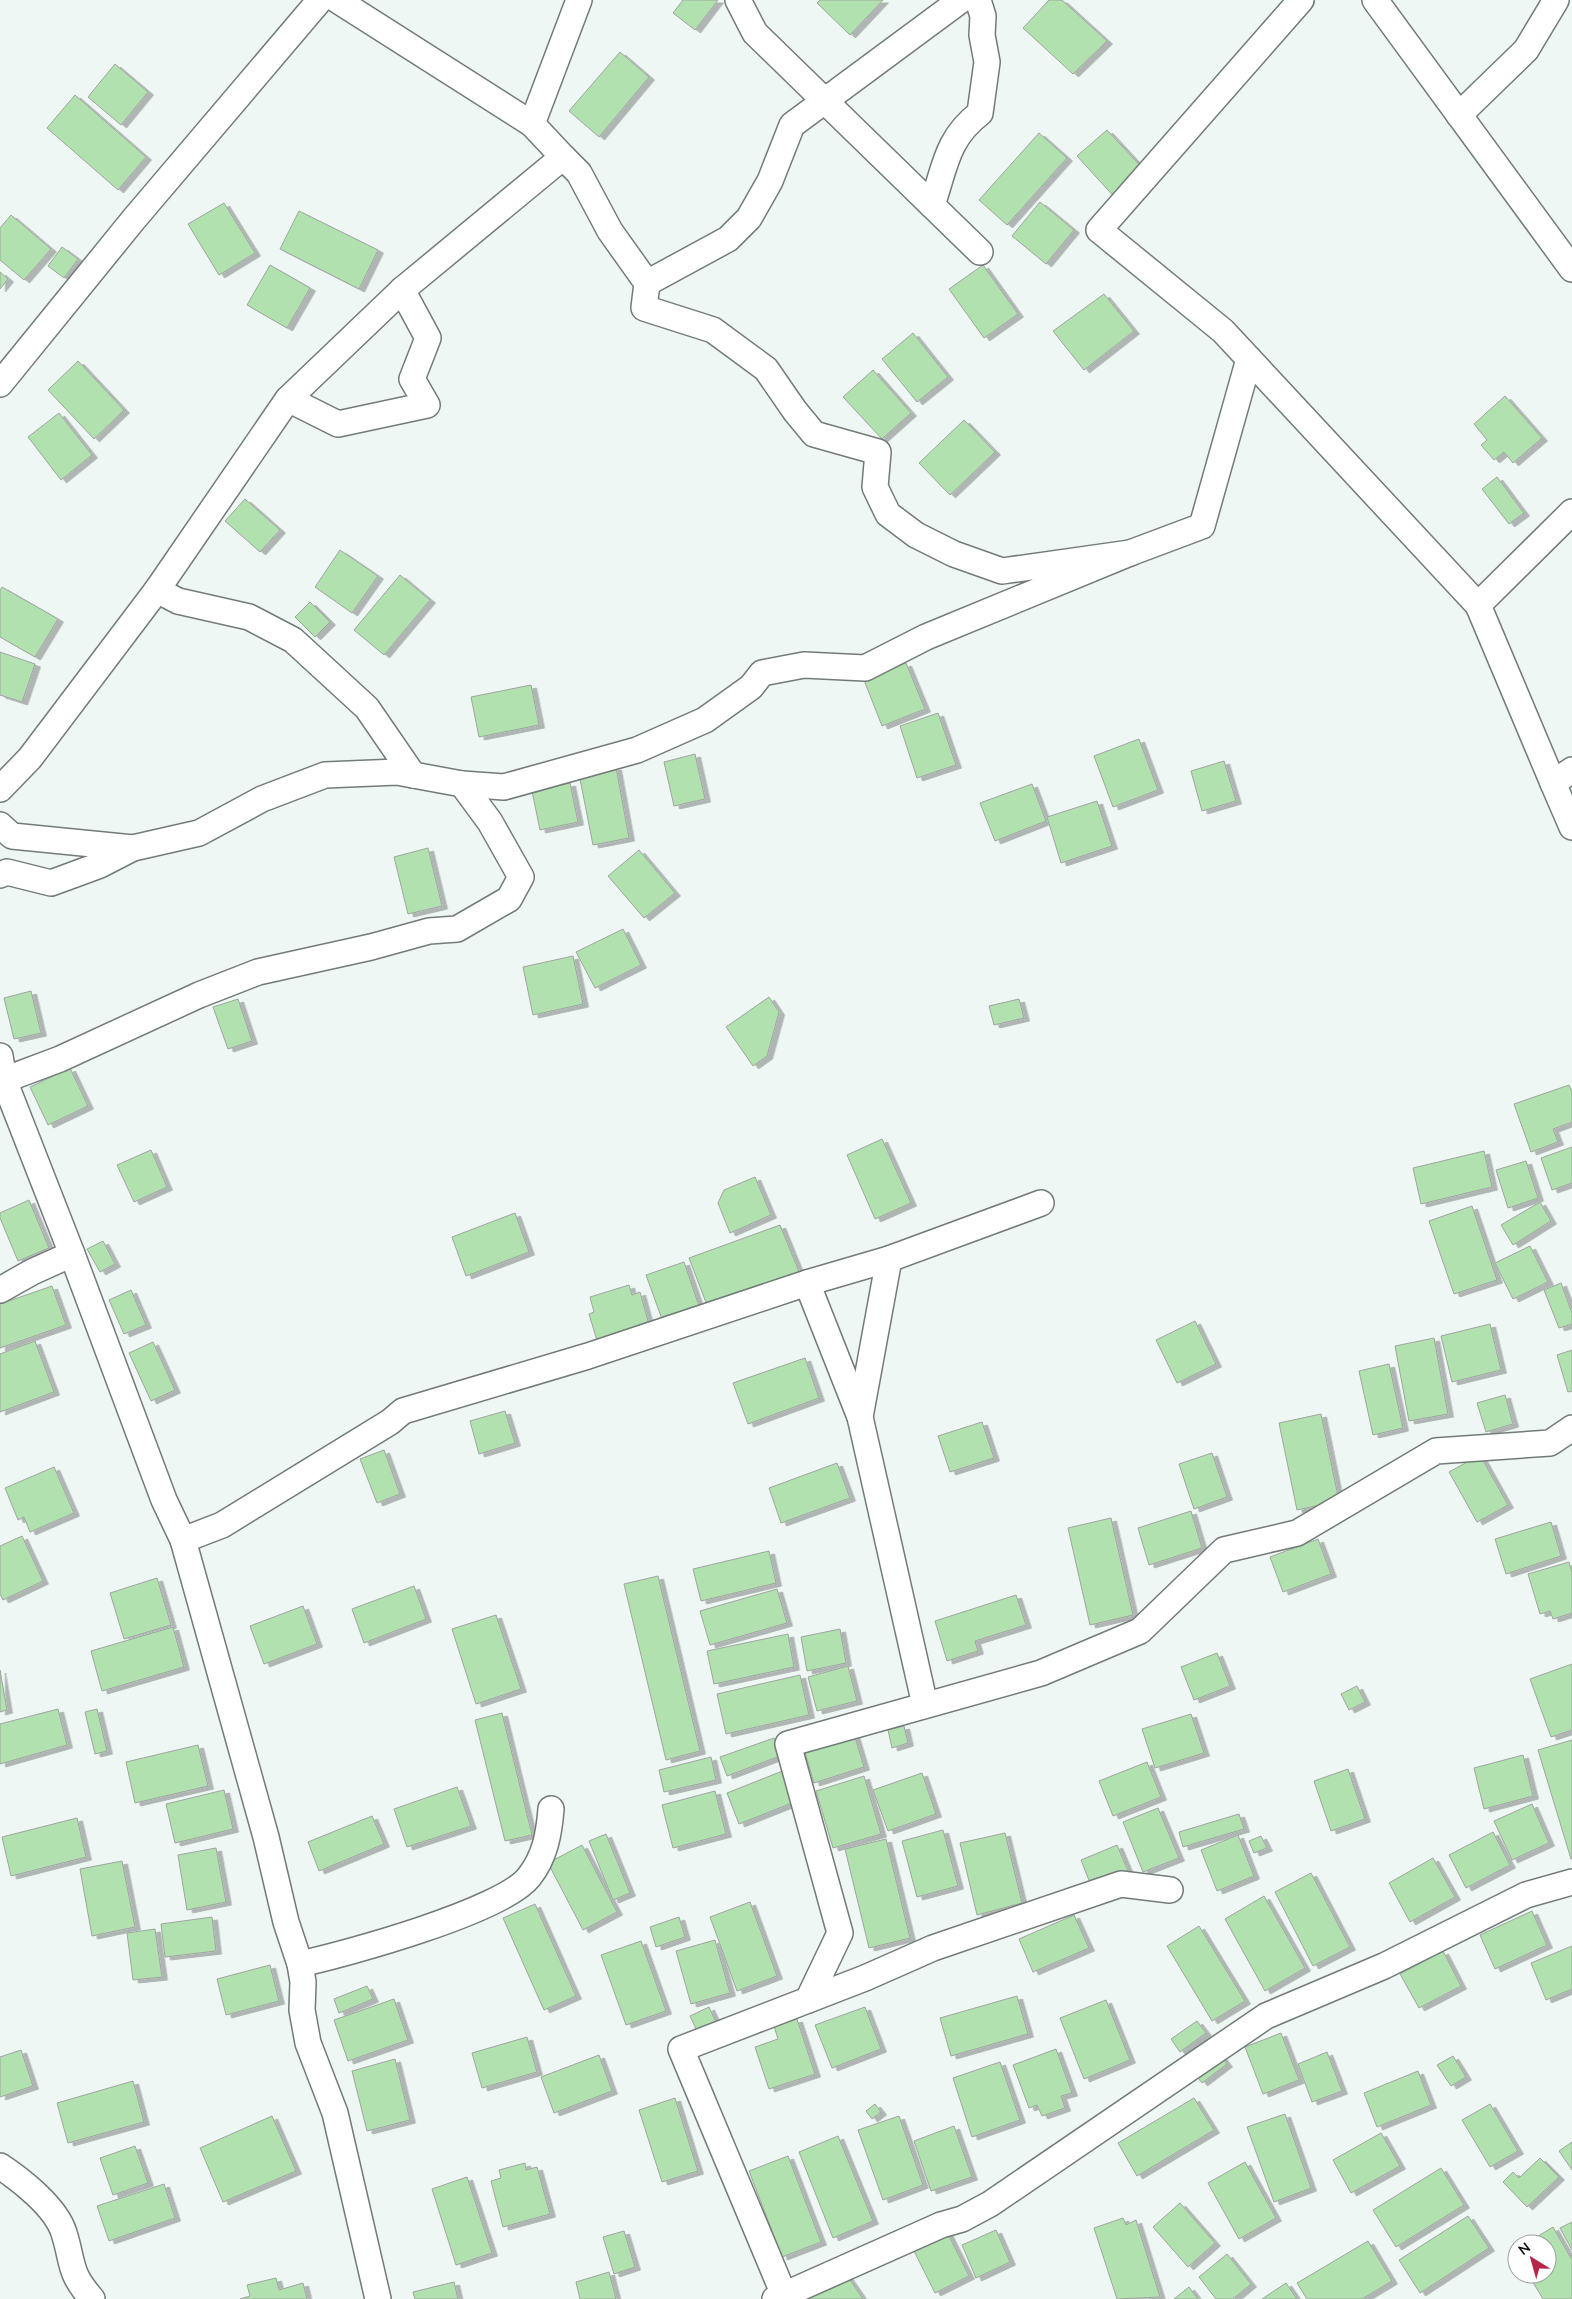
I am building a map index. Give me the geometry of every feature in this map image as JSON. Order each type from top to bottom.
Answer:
[{"type":"street","points":[[0,384],[134,219],[320,0]]},
{"type":"street","points":[[337,0],[532,124],[580,173],[610,231],[647,283],[644,308],[713,330],[766,369],[795,411],[814,434],[878,452],[875,486],[888,514],[916,535],[954,554],[1002,571],[1130,553]]},
{"type":"street","points":[[532,124],[579,0]]},
{"type":"street","points":[[738,0],[755,33],[980,252]]},
{"type":"street","points":[[647,283],[728,239],[749,218],[770,181],[792,125],[961,0]]},
{"type":"street","points":[[932,205],[948,152],[967,123],[980,113],[987,62],[982,35],[984,16],[978,0]]},
{"type":"street","points":[[1301,0],[1099,230],[1223,331],[1478,605],[1562,777],[1572,827]]},
{"type":"street","points":[[1375,0],[1572,269]]},
{"type":"street","points":[[1459,115],[1526,50],[1556,0]]},
{"type":"street","points":[[0,789],[30,758],[157,590],[288,399],[402,290],[563,157]]},
{"type":"street","points":[[288,399],[338,424],[427,405],[412,379],[428,338],[402,290]]},
{"type":"street","points":[[0,875],[7,872],[51,883],[100,864],[133,848],[199,833],[262,799],[325,775],[396,772],[462,784],[504,787],[637,750],[705,720],[751,687],[762,673],[804,665],[865,668],[926,637],[1130,553],[1202,526],[1249,359]]},
{"type":"street","points":[[1478,605],[1572,512]]},
{"type":"street","points":[[157,590],[178,601],[249,617],[293,640],[367,708],[413,775]]},
{"type":"street","points":[[378,2299],[335,2113],[308,2043],[302,2010],[303,1982],[300,1964],[286,1922],[266,1837],[183,1540],[164,1500],[2,1068],[60,1059],[199,995],[258,972],[429,932],[457,929],[509,899],[521,877],[490,822],[462,784]]},
{"type":"street","points":[[0,825],[12,836],[133,848]]},
{"type":"street","points":[[183,1540],[222,1525],[390,1422],[403,1411],[588,1356],[807,1283],[889,1259],[1042,1203]]},
{"type":"street","points":[[0,1290],[32,1272],[72,1254]]},
{"type":"street","points":[[860,1417],[889,1259]]},
{"type":"street","points":[[807,1283],[860,1417],[925,1705]]},
{"type":"street","points":[[808,2000],[840,1933],[788,1744],[1042,1673],[1140,1631],[1224,1550],[1297,1533],[1436,1451],[1550,1443],[1572,1428]]},
{"type":"street","points":[[300,1964],[342,1955],[396,1937],[480,1908],[514,1891],[529,1878],[543,1852],[549,1830],[551,1809]]},
{"type":"street","points":[[1170,1890],[1122,1884],[933,1948],[808,2000],[681,2049],[779,2297],[941,2225],[962,2218],[990,2204],[1266,2016],[1384,1966],[1526,1895],[1572,1882]]},
{"type":"street","points":[[0,2166],[23,2181],[53,2214],[64,2231],[72,2273],[92,2299]]},
{"type":"building","points":[[683,0],[718,0],[695,30],[673,13]]},
{"type":"building","points":[[820,0],[883,0],[850,35],[817,3]]},
{"type":"building","points":[[1049,0],[1062,0],[1107,41],[1073,74],[1023,28]]},
{"type":"building","points":[[620,52],[649,77],[599,137],[569,111]]},
{"type":"building","points":[[115,64],[148,92],[121,125],[88,97]]},
{"type":"building","points":[[75,95],[146,157],[118,190],[47,128]]},
{"type":"building","points":[[1107,130],[1146,172],[1118,201],[1077,156]]},
{"type":"building","points":[[1039,133],[1067,158],[1007,225],[979,200]]},
{"type":"building","points":[[1040,202],[1074,230],[1046,264],[1012,236]]},
{"type":"building","points":[[224,203],[255,253],[219,275],[188,224]]},
{"type":"building","points":[[299,211],[378,250],[359,289],[280,249]]},
{"type":"building","points":[[11,215],[51,249],[24,280],[0,260],[0,228]]},
{"type":"building","points":[[62,247],[78,259],[64,278],[48,266]]},
{"type":"building","points":[[270,265],[310,288],[287,328],[247,305]]},
{"type":"building","points":[[983,265],[1018,314],[984,338],[949,289]]},
{"type":"building","points":[[0,272],[8,279],[0,289]]},
{"type":"building","points":[[1104,294],[1134,331],[1084,370],[1053,331]]},
{"type":"building","points":[[913,333],[948,377],[917,402],[882,359]]},
{"type":"building","points":[[78,361],[124,410],[94,439],[48,390]]},
{"type":"building","points":[[873,370],[911,413],[882,439],[843,397]]},
{"type":"building","points":[[1505,396],[1542,438],[1513,463],[1504,452],[1494,460],[1481,445],[1487,440],[1474,424]]},
{"type":"building","points":[[59,413],[92,455],[61,480],[28,437]]},
{"type":"building","points":[[964,420],[995,452],[950,495],[919,463]]},
{"type":"building","points":[[1497,477],[1524,513],[1509,524],[1482,489]]},
{"type":"building","points":[[245,499],[280,530],[260,552],[225,521]]},
{"type":"building","points":[[340,550],[378,576],[352,613],[315,587]]},
{"type":"building","points":[[400,575],[430,600],[384,655],[354,630]]},
{"type":"building","points":[[2,587],[58,619],[35,657],[0,637],[0,590]]},
{"type":"building","points":[[310,602],[330,622],[315,637],[295,617]]},
{"type":"building","points":[[0,652],[35,664],[22,702],[0,695]]},
{"type":"building","points":[[906,663],[925,709],[882,726],[864,680]]},
{"type":"building","points":[[531,685],[539,725],[479,737],[471,697]]},
{"type":"building","points":[[938,713],[956,765],[917,778],[900,726]]},
{"type":"building","points":[[1139,739],[1158,790],[1113,807],[1094,756]]},
{"type":"building","points":[[695,754],[705,799],[674,806],[664,762]]},
{"type":"building","points":[[1224,761],[1236,801],[1202,811],[1191,771]]},
{"type":"building","points":[[616,767],[629,838],[593,845],[579,774]]},
{"type":"building","points":[[570,783],[578,822],[540,830],[532,791]]},
{"type":"building","points":[[1032,784],[1046,821],[995,841],[980,803]]},
{"type":"building","points":[[1097,801],[1112,846],[1061,863],[1047,817]]},
{"type":"building","points":[[428,848],[442,906],[408,914],[394,857]]},
{"type":"building","points":[[639,850],[675,893],[644,918],[608,876]]},
{"type":"building","points":[[623,929],[641,965],[595,988],[576,952]]},
{"type":"building","points":[[573,956],[583,1004],[533,1015],[523,967]]},
{"type":"building","points":[[31,991],[41,1033],[14,1039],[4,998]]},
{"type":"building","points":[[769,997],[779,1012],[767,1056],[753,1066],[726,1027]]},
{"type":"building","points":[[238,999],[252,1041],[228,1049],[213,1007]]},
{"type":"building","points":[[1019,999],[1024,1018],[994,1025],[989,1006]]},
{"type":"building","points":[[70,1068],[88,1106],[48,1125],[30,1087]]},
{"type":"building","points":[[1569,1085],[1572,1092],[1572,1122],[1553,1129],[1558,1142],[1531,1152],[1514,1104]]},
{"type":"building","points":[[882,1139],[911,1203],[875,1219],[847,1155]]},
{"type":"building","points":[[1572,1147],[1572,1183],[1552,1190],[1541,1158]]},
{"type":"building","points":[[151,1150],[167,1187],[134,1202],[117,1165]]},
{"type":"building","points":[[1484,1151],[1492,1187],[1421,1204],[1413,1168]]},
{"type":"building","points":[[1526,1161],[1538,1198],[1508,1208],[1496,1170]]},
{"type":"building","points":[[755,1177],[771,1215],[730,1233],[718,1203],[724,1190]]},
{"type":"building","points":[[29,1200],[49,1248],[18,1261],[0,1218],[0,1213]]},
{"type":"building","points":[[1540,1202],[1551,1221],[1513,1245],[1501,1225]]},
{"type":"building","points":[[1472,1206],[1497,1280],[1454,1294],[1429,1221]]},
{"type":"building","points":[[515,1213],[529,1252],[466,1276],[452,1237]]},
{"type":"building","points":[[780,1225],[800,1274],[710,1313],[689,1258]]},
{"type":"building","points":[[103,1241],[115,1264],[100,1272],[87,1249]]},
{"type":"building","points":[[1530,1246],[1548,1282],[1513,1299],[1495,1263]]},
{"type":"building","points":[[684,1262],[700,1309],[663,1322],[646,1275]]},
{"type":"building","points":[[1561,1283],[1572,1313],[1572,1324],[1559,1328],[1544,1290]]},
{"type":"building","points":[[629,1285],[632,1295],[640,1292],[650,1328],[598,1344],[589,1314],[594,1312],[590,1297]]},
{"type":"building","points":[[52,1286],[66,1325],[0,1348],[0,1304]]},
{"type":"building","points":[[131,1290],[146,1325],[124,1334],[109,1300]]},
{"type":"building","points":[[1195,1321],[1216,1364],[1177,1383],[1156,1340]]},
{"type":"building","points":[[1490,1324],[1501,1370],[1452,1382],[1441,1336]]},
{"type":"building","points":[[1434,1338],[1448,1414],[1409,1421],[1395,1346]]},
{"type":"building","points":[[35,1341],[54,1392],[0,1412],[0,1354]]},
{"type":"building","points":[[153,1342],[175,1390],[151,1401],[129,1353]]},
{"type":"building","points":[[1572,1350],[1572,1391],[1568,1392],[1557,1355]]},
{"type":"building","points":[[805,1358],[819,1398],[748,1424],[733,1383]]},
{"type":"building","points":[[1389,1364],[1403,1428],[1373,1435],[1359,1371]]},
{"type":"building","points":[[1505,1395],[1513,1424],[1486,1432],[1477,1403]]},
{"type":"building","points":[[505,1411],[515,1443],[479,1454],[470,1421]]},
{"type":"building","points":[[1321,1414],[1339,1501],[1297,1510],[1279,1423]]},
{"type":"building","points":[[982,1422],[994,1458],[950,1472],[938,1436]]},
{"type":"building","points":[[384,1450],[400,1494],[377,1503],[360,1459]]},
{"type":"building","points":[[1212,1453],[1227,1497],[1194,1509],[1179,1464]]},
{"type":"building","points":[[1480,1455],[1508,1505],[1477,1522],[1449,1472]]},
{"type":"building","points":[[837,1463],[850,1498],[781,1523],[769,1488]]},
{"type":"building","points":[[54,1467],[74,1513],[30,1532],[24,1517],[18,1520],[5,1488]]},
{"type":"building","points":[[1191,1511],[1202,1548],[1149,1565],[1138,1528]]},
{"type":"building","points":[[1111,1518],[1133,1615],[1090,1625],[1068,1528]]},
{"type":"building","points":[[1551,1522],[1561,1556],[1506,1574],[1495,1539]]},
{"type":"building","points":[[22,1536],[43,1581],[3,1600],[0,1594],[0,1546]]},
{"type":"building","points":[[1318,1539],[1331,1574],[1283,1592],[1270,1557]]},
{"type":"building","points":[[769,1551],[776,1583],[701,1601],[693,1569]]},
{"type":"building","points":[[1569,1562],[1572,1573],[1572,1613],[1553,1619],[1550,1611],[1540,1614],[1528,1574]]},
{"type":"building","points":[[658,1576],[700,1751],[666,1760],[624,1584]]},
{"type":"building","points":[[157,1578],[171,1625],[124,1639],[110,1593]]},
{"type":"building","points":[[414,1586],[426,1619],[364,1643],[352,1609]]},
{"type":"building","points":[[777,1589],[787,1623],[710,1645],[700,1611]]},
{"type":"building","points":[[1016,1595],[1026,1625],[975,1641],[978,1651],[947,1661],[935,1621]]},
{"type":"building","points":[[303,1606],[317,1644],[264,1664],[250,1626]]},
{"type":"building","points":[[496,1615],[521,1689],[476,1704],[452,1629]]},
{"type":"building","points":[[173,1627],[184,1667],[102,1691],[91,1651]]},
{"type":"building","points":[[840,1629],[846,1663],[807,1671],[801,1637]]},
{"type":"building","points":[[788,1634],[794,1667],[714,1684],[707,1651]]},
{"type":"building","points":[[1217,1653],[1230,1686],[1194,1700],[1181,1667]]},
{"type":"building","points":[[1572,1664],[1572,1730],[1551,1737],[1530,1679]]},
{"type":"building","points":[[848,1666],[857,1701],[817,1711],[808,1677]]},
{"type":"building","points":[[0,1670],[7,1710],[0,1712]]},
{"type":"building","points":[[800,1675],[809,1715],[726,1734],[717,1694]]},
{"type":"building","points":[[1357,1686],[1365,1702],[1349,1710],[1341,1694]]},
{"type":"building","points":[[58,1709],[67,1745],[0,1764],[0,1724]]},
{"type":"building","points":[[97,1709],[107,1751],[95,1754],[85,1712]]},
{"type":"building","points":[[502,1713],[532,1835],[505,1841],[475,1720]]},
{"type":"building","points":[[1191,1714],[1204,1753],[1155,1768],[1142,1729]]},
{"type":"building","points":[[904,1726],[908,1743],[892,1748],[888,1730]]},
{"type":"building","points":[[854,1734],[864,1767],[814,1783],[804,1749]]},
{"type":"building","points":[[774,1738],[780,1756],[727,1776],[720,1757]]},
{"type":"building","points":[[1572,1740],[1572,1859],[1571,1859],[1538,1750]]},
{"type":"building","points":[[198,1745],[208,1786],[135,1803],[126,1762]]},
{"type":"building","points":[[1523,1755],[1533,1796],[1484,1809],[1474,1768]]},
{"type":"building","points":[[711,1757],[716,1780],[664,1792],[659,1770]]},
{"type":"building","points":[[1147,1762],[1161,1797],[1113,1816],[1099,1781]]},
{"type":"building","points":[[1348,1769],[1365,1819],[1331,1831],[1314,1781]]},
{"type":"building","points":[[785,1770],[797,1801],[739,1824],[727,1793]]},
{"type":"building","points":[[922,1773],[936,1814],[888,1831],[873,1790]]},
{"type":"building","points":[[864,1776],[881,1834],[833,1848],[816,1791]]},
{"type":"building","points":[[457,1787],[471,1826],[407,1847],[394,1809]]},
{"type":"building","points":[[224,1790],[233,1829],[175,1843],[166,1804]]},
{"type":"building","points":[[715,1791],[726,1834],[673,1848],[662,1805]]},
{"type":"building","points":[[1532,1804],[1549,1843],[1512,1860],[1494,1821]]},
{"type":"building","points":[[1158,1808],[1179,1858],[1143,1872],[1123,1822]]},
{"type":"building","points":[[1239,1814],[1244,1829],[1183,1847],[1179,1832]]},
{"type":"building","points":[[372,1816],[384,1844],[319,1871],[308,1842]]},
{"type":"building","points":[[77,1818],[86,1857],[11,1876],[2,1837]]},
{"type":"building","points":[[943,1830],[958,1886],[917,1897],[902,1841]]},
{"type":"building","points":[[1493,1832],[1510,1865],[1466,1888],[1449,1855]]},
{"type":"building","points":[[1005,1833],[1022,1903],[977,1915],[960,1843]]},
{"type":"building","points":[[606,1834],[630,1893],[613,1900],[589,1841]]},
{"type":"building","points":[[1238,1835],[1254,1876],[1217,1891],[1201,1850]]},
{"type":"building","points":[[1261,1836],[1267,1848],[1254,1853],[1249,1841]]},
{"type":"building","points":[[886,1839],[910,1938],[869,1948],[845,1849]]},
{"type":"building","points":[[582,1845],[617,1912],[583,1930],[548,1863]]},
{"type":"building","points":[[1117,1845],[1129,1873],[1092,1888],[1081,1860]]},
{"type":"building","points":[[216,1848],[226,1902],[187,1910],[178,1855]]},
{"type":"building","points":[[1433,1858],[1455,1897],[1410,1922],[1389,1883]]},
{"type":"building","points":[[122,1861],[135,1927],[92,1936],[80,1869]]},
{"type":"building","points":[[1311,1873],[1350,1947],[1313,1966],[1275,1892]]},
{"type":"building","points":[[1264,1896],[1305,1968],[1265,1991],[1225,1919]]},
{"type":"building","points":[[750,1902],[777,1976],[737,1991],[710,1917]]},
{"type":"building","points":[[535,1904],[576,1996],[544,2010],[503,1918]]},
{"type":"building","points":[[1532,1911],[1547,1945],[1495,1969],[1480,1935]]},
{"type":"building","points":[[1074,1915],[1089,1948],[1033,1972],[1019,1939]]},
{"type":"building","points":[[212,1917],[216,1951],[165,1957],[161,1924]]},
{"type":"building","points":[[679,1917],[685,1937],[656,1947],[650,1927]]},
{"type":"building","points":[[1199,1926],[1245,2001],[1212,2021],[1167,1946]]},
{"type":"building","points":[[155,1929],[162,1977],[133,1980],[127,1933]]},
{"type":"building","points":[[715,1940],[730,1993],[691,2004],[676,1951]]},
{"type":"building","points":[[641,1941],[666,2011],[626,2025],[601,1955]]},
{"type":"building","points":[[1572,1946],[1572,1989],[1546,2000],[1531,1963]]},
{"type":"building","points":[[1443,1951],[1461,1986],[1419,2008],[1400,1974]]},
{"type":"building","points":[[270,1965],[279,2001],[226,2015],[217,1979]]},
{"type":"building","points":[[367,1986],[373,1999],[339,2013],[334,1999]]},
{"type":"building","points":[[1017,1996],[1028,2034],[951,2056],[940,2018]]},
{"type":"building","points":[[394,1999],[408,2040],[348,2061],[334,2020]]},
{"type":"building","points":[[1106,2000],[1130,2060],[1084,2079],[1060,2018]]},
{"type":"building","points":[[709,2007],[716,2022],[697,2031],[690,2016]]},
{"type":"building","points":[[865,2007],[881,2049],[832,2068],[815,2025]]},
{"type":"building","points":[[797,2019],[815,2074],[769,2089],[755,2047],[778,2039],[774,2026]]},
{"type":"building","points":[[1197,2021],[1206,2033],[1180,2052],[1171,2039]]},
{"type":"building","points":[[1281,2033],[1299,2080],[1263,2094],[1245,2047]]},
{"type":"building","points":[[527,2037],[537,2072],[482,2088],[472,2053]]},
{"type":"building","points":[[1056,2049],[1072,2093],[1061,2096],[1065,2108],[1042,2116],[1037,2105],[1029,2108],[1013,2065]]},
{"type":"building","points":[[21,2050],[33,2086],[0,2097],[0,2057]]},
{"type":"building","points":[[1218,2052],[1227,2064],[1202,2083],[1193,2071]]},
{"type":"building","points":[[1327,2052],[1342,2091],[1312,2102],[1298,2064]]},
{"type":"building","points":[[599,2055],[612,2091],[554,2113],[541,2077]]},
{"type":"building","points":[[1453,2056],[1466,2077],[1451,2086],[1437,2065]]},
{"type":"building","points":[[395,2059],[410,2120],[367,2131],[352,2071]]},
{"type":"building","points":[[1000,2062],[1020,2120],[972,2137],[953,2078]]},
{"type":"building","points":[[1418,2071],[1431,2105],[1377,2127],[1364,2093]]},
{"type":"building","points":[[133,2081],[144,2122],[68,2143],[57,2103]]},
{"type":"building","points":[[675,2098],[698,2171],[662,2182],[639,2110]]},
{"type":"building","points":[[1194,2098],[1214,2130],[1137,2176],[1118,2143]]},
{"type":"building","points":[[875,2104],[881,2112],[872,2119],[866,2111]]},
{"type":"building","points":[[1490,2104],[1518,2151],[1490,2167],[1462,2120]]},
{"type":"building","points":[[1285,2114],[1311,2188],[1274,2202],[1247,2127]]},
{"type":"building","points":[[272,2116],[296,2171],[223,2202],[200,2148]]},
{"type":"building","points":[[899,2116],[923,2185],[883,2200],[858,2130]]},
{"type":"building","points":[[954,2126],[972,2177],[931,2191],[914,2141]]},
{"type":"building","points":[[1381,2133],[1400,2166],[1351,2193],[1333,2160]]},
{"type":"building","points":[[838,2136],[873,2221],[833,2238],[799,2152]]},
{"type":"building","points":[[1572,2142],[1572,2170],[1559,2151]]},
{"type":"building","points":[[135,2146],[148,2183],[113,2195],[100,2158]]},
{"type":"building","points":[[788,2156],[821,2242],[782,2257],[749,2171]]},
{"type":"building","points":[[1540,2158],[1559,2177],[1527,2207],[1503,2182],[1513,2172],[1519,2178]]},
{"type":"building","points":[[1245,2162],[1276,2218],[1239,2239],[1208,2183]]},
{"type":"building","points":[[525,2163],[526,2170],[537,2167],[550,2214],[503,2227],[491,2181],[501,2178],[499,2170]]},
{"type":"building","points":[[1441,2168],[1464,2205],[1396,2247],[1373,2210]]},
{"type":"building","points":[[467,2177],[492,2253],[456,2265],[432,2189]]},
{"type":"building","points":[[164,2184],[175,2218],[109,2241],[97,2206]]},
{"type":"building","points":[[1180,2203],[1215,2243],[1188,2267],[1153,2227]]},
{"type":"building","points":[[1468,2216],[1489,2248],[1420,2293],[1399,2260]]},
{"type":"building","points":[[1123,2218],[1126,2225],[1136,2220],[1160,2297],[1117,2299],[1094,2228]]},
{"type":"building","points":[[1572,2222],[1572,2250],[1560,2228]]},
{"type":"building","points":[[1553,2227],[1572,2260],[1572,2299],[1543,2299],[1534,2284],[1557,2284],[1557,2234],[1541,2234]]},
{"type":"building","points":[[996,2230],[1010,2262],[976,2278],[962,2245]]},
{"type":"building","points":[[624,2231],[635,2267],[614,2274],[603,2237]]},
{"type":"building","points":[[947,2232],[969,2276],[935,2293],[913,2249]]},
{"type":"building","points":[[1368,2241],[1392,2281],[1362,2299],[1307,2299],[1297,2283]]},
{"type":"building","points":[[1227,2254],[1251,2284],[1233,2299],[1216,2299],[1199,2277]]},
{"type":"building","points":[[609,2272],[616,2299],[580,2299],[576,2282]]},
{"type":"building","points":[[846,2274],[863,2299],[809,2299]]},
{"type":"building","points":[[276,2278],[279,2290],[303,2283],[307,2299],[240,2299],[250,2296],[247,2285]]},
{"type":"building","points":[[454,2282],[458,2299],[415,2299],[413,2292]]},
{"type":"building","points":[[1286,2283],[1297,2299],[1262,2299]]},
{"type":"building","points":[[1189,2287],[1198,2299],[1174,2299]]}]
